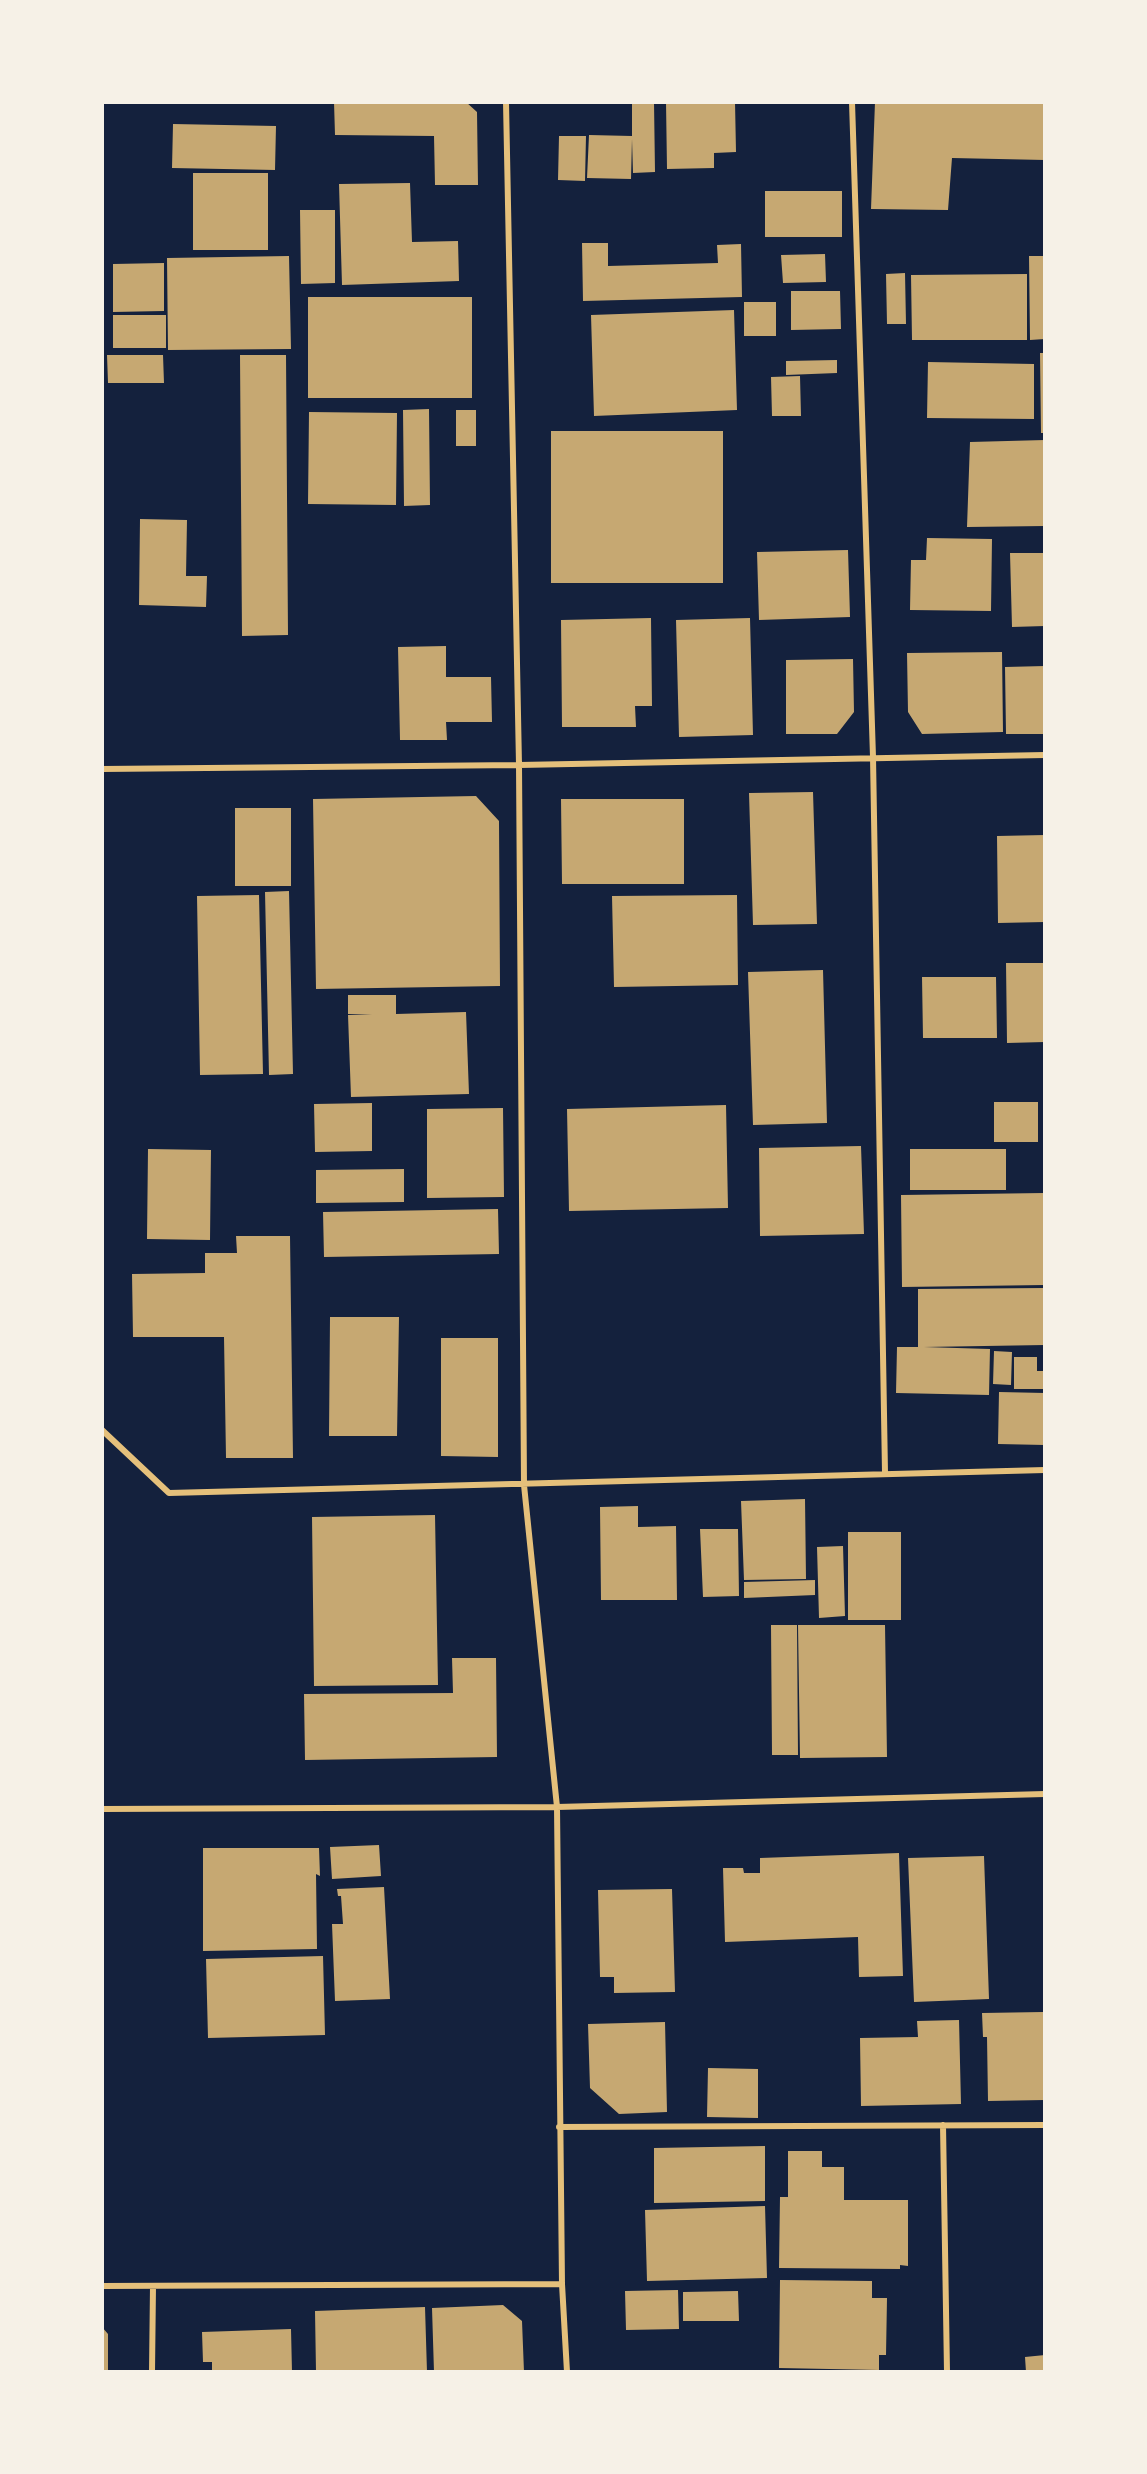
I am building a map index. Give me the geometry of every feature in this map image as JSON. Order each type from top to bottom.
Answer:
[{"type":"street","points":[[506,102],[519,765],[524,1485],[556,1807],[562,2283],[567,2372]]},
{"type":"street","points":[[852,102],[873,757],[885,1473]]},
{"type":"street","points":[[102,769],[519,765],[1045,755]]},
{"type":"street","points":[[102,1430],[169,1493],[1045,1470]]},
{"type":"street","points":[[102,1809],[556,1807],[1045,1794]]},
{"type":"street","points":[[943,2125],[947,2372]]},
{"type":"street","points":[[559,2127],[1045,2125]]},
{"type":"street","points":[[102,2286],[562,2283]]},
{"type":"street","points":[[152,2372],[153,2286]]},
{"type":"building","points":[[334,102],[466,102],[477,112],[478,185],[435,185],[434,136],[335,135]]},
{"type":"building","points":[[632,102],[654,102],[655,172],[633,173],[632,139],[631,179],[587,178],[589,135],[632,136]]},
{"type":"building","points":[[666,102],[735,102],[736,152],[714,153],[714,168],[667,169]]},
{"type":"building","points":[[875,102],[1045,102],[1045,160],[952,158],[948,210],[871,209]]},
{"type":"building","points":[[173,124],[276,126],[275,170],[172,168]]},
{"type":"building","points":[[559,136],[586,136],[585,181],[558,180]]},
{"type":"building","points":[[193,173],[268,173],[268,250],[193,250]]},
{"type":"building","points":[[410,183],[412,242],[458,241],[459,281],[342,285],[339,184]]},
{"type":"building","points":[[765,191],[842,191],[842,237],[765,237]]},
{"type":"building","points":[[300,210],[335,210],[335,283],[301,284]]},
{"type":"building","points":[[582,243],[608,243],[608,266],[718,263],[717,245],[741,244],[742,297],[583,301]]},
{"type":"building","points":[[825,254],[826,282],[783,283],[781,255]]},
{"type":"building","points":[[289,256],[291,349],[168,350],[167,258]]},
{"type":"building","points":[[1029,256],[1045,256],[1045,339],[1030,340]]},
{"type":"building","points":[[164,263],[164,311],[113,312],[113,264]]},
{"type":"building","points":[[905,273],[906,324],[887,324],[886,274]]},
{"type":"building","points":[[1027,274],[1027,340],[912,340],[911,275]]},
{"type":"building","points":[[791,291],[840,291],[841,329],[791,330]]},
{"type":"building","points":[[308,297],[472,297],[472,398],[308,398]]},
{"type":"building","points":[[744,302],[776,302],[776,336],[744,336]]},
{"type":"building","points":[[734,310],[737,410],[594,416],[591,315]]},
{"type":"building","points":[[113,315],[166,315],[166,348],[113,348]]},
{"type":"building","points":[[1040,353],[1045,353],[1045,433],[1041,433]]},
{"type":"building","points":[[107,355],[163,355],[164,383],[108,383]]},
{"type":"building","points":[[240,355],[286,355],[288,635],[242,636]]},
{"type":"building","points":[[837,360],[837,373],[786,375],[786,361]]},
{"type":"building","points":[[928,362],[1034,364],[1034,419],[927,418]]},
{"type":"building","points":[[800,376],[801,416],[772,416],[771,377]]},
{"type":"building","points":[[429,409],[430,505],[404,506],[403,410]]},
{"type":"building","points":[[456,410],[476,410],[476,446],[456,446]]},
{"type":"building","points":[[309,412],[397,413],[396,505],[308,504]]},
{"type":"building","points":[[551,431],[723,431],[723,583],[551,583]]},
{"type":"building","points":[[1045,440],[1045,526],[967,527],[970,442]]},
{"type":"building","points":[[140,519],[187,520],[186,576],[207,576],[206,607],[139,605]]},
{"type":"building","points":[[927,538],[992,539],[991,611],[910,610],[911,560],[926,560]]},
{"type":"building","points":[[848,550],[850,617],[759,620],[757,552]]},
{"type":"building","points":[[1010,553],[1045,553],[1045,626],[1012,627]]},
{"type":"building","points":[[651,618],[652,706],[635,706],[636,727],[562,727],[561,620]]},
{"type":"building","points":[[750,618],[753,735],[679,737],[676,620]]},
{"type":"building","points":[[446,646],[446,677],[491,677],[492,722],[446,722],[447,740],[400,740],[398,647]]},
{"type":"building","points":[[1002,652],[1003,732],[922,734],[908,712],[907,653]]},
{"type":"building","points":[[853,659],[854,712],[837,734],[786,734],[786,660]]},
{"type":"building","points":[[1045,666],[1045,734],[1006,734],[1005,667]]},
{"type":"building","points":[[813,792],[817,924],[753,925],[749,793]]},
{"type":"building","points":[[476,796],[499,821],[500,986],[316,989],[313,799]]},
{"type":"building","points":[[561,799],[684,799],[684,884],[562,884]]},
{"type":"building","points":[[235,808],[291,808],[291,886],[235,886]]},
{"type":"building","points":[[1045,835],[1045,922],[998,923],[997,836]]},
{"type":"building","points":[[289,891],[293,1074],[269,1075],[265,892]]},
{"type":"building","points":[[259,895],[263,1074],[200,1075],[197,896]]},
{"type":"building","points":[[737,895],[738,985],[614,987],[612,896]]},
{"type":"building","points":[[1006,963],[1045,963],[1045,1042],[1007,1043]]},
{"type":"building","points":[[823,970],[827,1123],[753,1125],[748,972]]},
{"type":"building","points":[[922,977],[996,977],[997,1038],[923,1038]]},
{"type":"building","points":[[348,995],[396,995],[396,1014],[466,1012],[469,1094],[351,1097],[348,1015],[372,1014],[348,1014]]},
{"type":"building","points":[[994,1102],[1038,1102],[1038,1142],[994,1142]]},
{"type":"building","points":[[372,1103],[372,1151],[315,1152],[314,1104]]},
{"type":"building","points":[[726,1105],[728,1208],[569,1211],[567,1109]]},
{"type":"building","points":[[503,1108],[504,1197],[427,1198],[427,1109]]},
{"type":"building","points":[[861,1146],[864,1234],[760,1236],[759,1148]]},
{"type":"building","points":[[148,1149],[211,1150],[210,1240],[147,1239]]},
{"type":"building","points":[[910,1149],[1006,1149],[1006,1190],[910,1190]]},
{"type":"building","points":[[404,1169],[404,1202],[316,1203],[316,1170]]},
{"type":"building","points":[[1044,1193],[1045,1285],[902,1287],[901,1195]]},
{"type":"building","points":[[498,1209],[499,1254],[324,1257],[323,1212]]},
{"type":"building","points":[[236,1236],[290,1236],[293,1458],[226,1458],[224,1337],[133,1337],[132,1274],[205,1273],[205,1253],[237,1253]]},
{"type":"building","points":[[1045,1288],[1045,1345],[924,1347],[990,1349],[989,1395],[896,1393],[897,1347],[918,1347],[918,1289]]},
{"type":"building","points":[[330,1317],[399,1317],[397,1436],[329,1436]]},
{"type":"building","points":[[441,1338],[498,1338],[498,1457],[441,1456]]},
{"type":"building","points":[[994,1351],[1012,1352],[1011,1385],[993,1384]]},
{"type":"building","points":[[1014,1357],[1037,1357],[1037,1371],[1045,1371],[1045,1389],[1014,1389]]},
{"type":"building","points":[[999,1392],[1045,1393],[1045,1445],[998,1444]]},
{"type":"building","points":[[805,1499],[806,1579],[744,1580],[741,1501]]},
{"type":"building","points":[[638,1506],[638,1527],[676,1526],[677,1600],[601,1600],[600,1507]]},
{"type":"building","points":[[435,1515],[438,1685],[314,1686],[312,1517]]},
{"type":"building","points":[[700,1529],[738,1529],[739,1596],[703,1597]]},
{"type":"building","points":[[848,1532],[901,1532],[901,1620],[848,1620]]},
{"type":"building","points":[[843,1546],[845,1616],[819,1618],[817,1547]]},
{"type":"building","points":[[815,1580],[815,1595],[744,1598],[744,1582]]},
{"type":"building","points":[[771,1625],[797,1625],[798,1755],[772,1755]]},
{"type":"building","points":[[798,1625],[885,1625],[887,1757],[800,1758]]},
{"type":"building","points":[[452,1658],[496,1658],[497,1757],[305,1760],[304,1694],[453,1693]]},
{"type":"building","points":[[379,1845],[381,1876],[332,1879],[330,1847]]},
{"type":"building","points":[[203,1848],[319,1848],[320,1876],[316,1874],[317,1949],[203,1951]]},
{"type":"building","points":[[899,1853],[903,1976],[859,1977],[858,1937],[725,1942],[723,1868],[743,1868],[744,1873],[760,1873],[760,1858]]},
{"type":"building","points":[[984,1856],[989,1999],[914,2002],[908,1858]]},
{"type":"building","points":[[384,1887],[390,1999],[335,2001],[332,1924],[343,1924],[341,1896],[338,1896],[337,1889]]},
{"type":"building","points":[[672,1889],[675,1992],[614,1993],[614,1977],[600,1977],[598,1890]]},
{"type":"building","points":[[323,1956],[325,2035],[208,2038],[206,1959]]},
{"type":"building","points":[[1043,2012],[1045,2100],[988,2101],[987,2037],[983,2037],[982,2013]]},
{"type":"building","points":[[959,2020],[961,2104],[861,2106],[860,2038],[918,2037],[917,2021]]},
{"type":"building","points":[[665,2022],[667,2112],[619,2114],[590,2088],[588,2024]]},
{"type":"building","points":[[708,2068],[758,2069],[758,2118],[707,2117]]},
{"type":"building","points":[[765,2146],[765,2201],[654,2203],[654,2148]]},
{"type":"building","points":[[788,2151],[822,2151],[822,2167],[844,2167],[844,2200],[908,2200],[908,2266],[900,2265],[900,2269],[779,2268],[780,2197],[788,2197]]},
{"type":"building","points":[[765,2206],[767,2278],[647,2281],[645,2210]]},
{"type":"building","points":[[780,2280],[872,2281],[872,2298],[887,2298],[886,2355],[879,2355],[879,2370],[779,2368]]},
{"type":"building","points":[[678,2290],[679,2329],[626,2330],[625,2291]]},
{"type":"building","points":[[738,2291],[739,2321],[683,2321],[683,2292]]},
{"type":"building","points":[[503,2305],[522,2321],[524,2372],[434,2372],[432,2308]]},
{"type":"building","points":[[425,2307],[427,2372],[316,2372],[315,2311]]},
{"type":"building","points":[[102,2327],[108,2334],[108,2372],[102,2372]]},
{"type":"building","points":[[291,2329],[292,2372],[212,2372],[212,2362],[203,2362],[202,2332]]},
{"type":"building","points":[[1045,2355],[1045,2372],[1026,2372],[1025,2357]]}]
